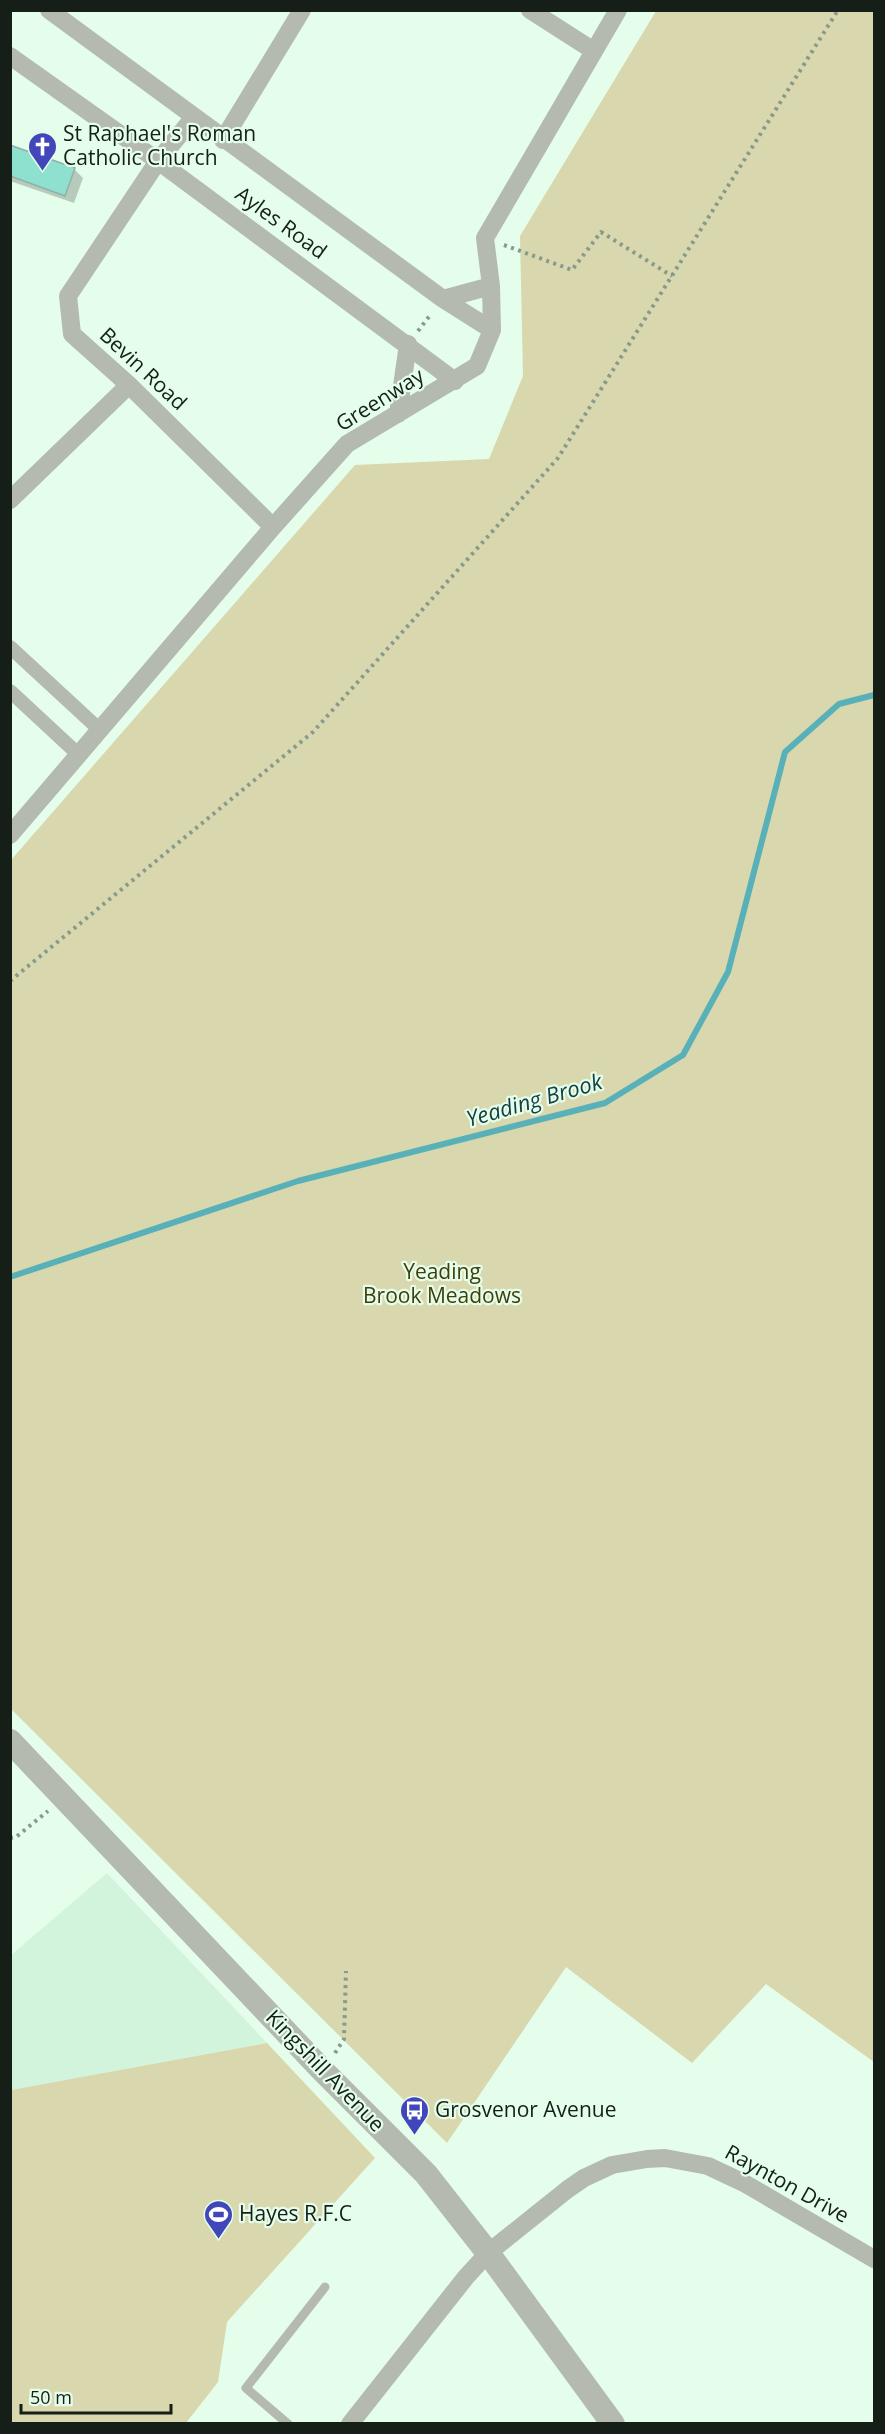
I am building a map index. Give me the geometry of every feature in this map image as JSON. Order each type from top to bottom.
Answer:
[{"type":"street","name":"Ayles Road","points":[[49,10],[443,299],[492,330]]},
{"type":"street","points":[[224,140],[302,10]]},
{"type":"street","points":[[530,10],[594,51]]},
{"type":"street","points":[[485,238],[618,10]]},
{"type":"street","name":"Ayles Road","points":[[10,56],[158,161],[455,381]]},
{"type":"street","name":"Bevin Road","points":[[194,117],[158,161],[68,296],[72,334],[129,385],[273,527]]},
{"type":"street","name":"Greenway","points":[[10,835],[273,527],[347,444],[477,366],[492,330],[491,286],[485,238]]},
{"type":"street","points":[[443,299],[491,286]]},
{"type":"street","points":[[398,414],[408,344]]},
{"type":"street","points":[[10,500],[129,385]]},
{"type":"street","points":[[10,647],[100,731]]},
{"type":"street","points":[[10,691],[79,755]]},
{"type":"street","name":"Kingshill Avenue","points":[[10,1741],[323,2071],[426,2174],[488,2253],[613,2424]]},
{"type":"street","name":"Raynton Drive","points":[[488,2253],[568,2189],[592,2174],[628,2162],[666,2158],[692,2162],[725,2173],[874,2259]]},
{"type":"street","points":[[350,2424],[466,2277],[488,2253]]},
{"type":"lane","points":[[288,2424],[246,2388],[325,2287]]},
{"type":"path","points":[[10,981],[313,732],[558,458],[838,10]]},
{"type":"path","points":[[485,238],[572,270],[601,232],[672,276]]},
{"type":"path","points":[[408,344],[443,299]]},
{"type":"path","points":[[10,1838],[16,1837],[64,1797]]},
{"type":"path","points":[[323,2071],[344,2039],[346,1971]]},
{"type":"shaded area","points":[[107,1873],[267,2043],[11,2090],[10,1956]]},
{"type":"green space","name":"Yeading Brook Meadows","points":[[656,11],[874,11],[874,2062],[766,1984],[692,2063],[566,1967],[447,2143],[11,1709],[11,860],[355,465],[489,459],[523,376],[520,236]]},
{"type":"green space","points":[[267,2043],[375,2158],[227,2322],[218,2382],[186,2423],[11,2423],[11,2090]]},
{"type":"building","name":"St Raphael's Roman Catholic Church","points":[[10,145],[75,168],[65,196],[10,176]]},
{"type":"waterway","name":"Yeading Brook","points":[[10,1277],[298,1181],[605,1103],[683,1055],[728,972],[785,752],[839,704],[874,695]]},
{"type":"place","name":"St Raphael's Roman Catholic Church","points":[[42,172]]},
{"type":"place","name":"Grosvenor Avenue","points":[[414,2136]]},
{"type":"place","name":"Hayes R.F.C","points":[[218,2240]]}]
